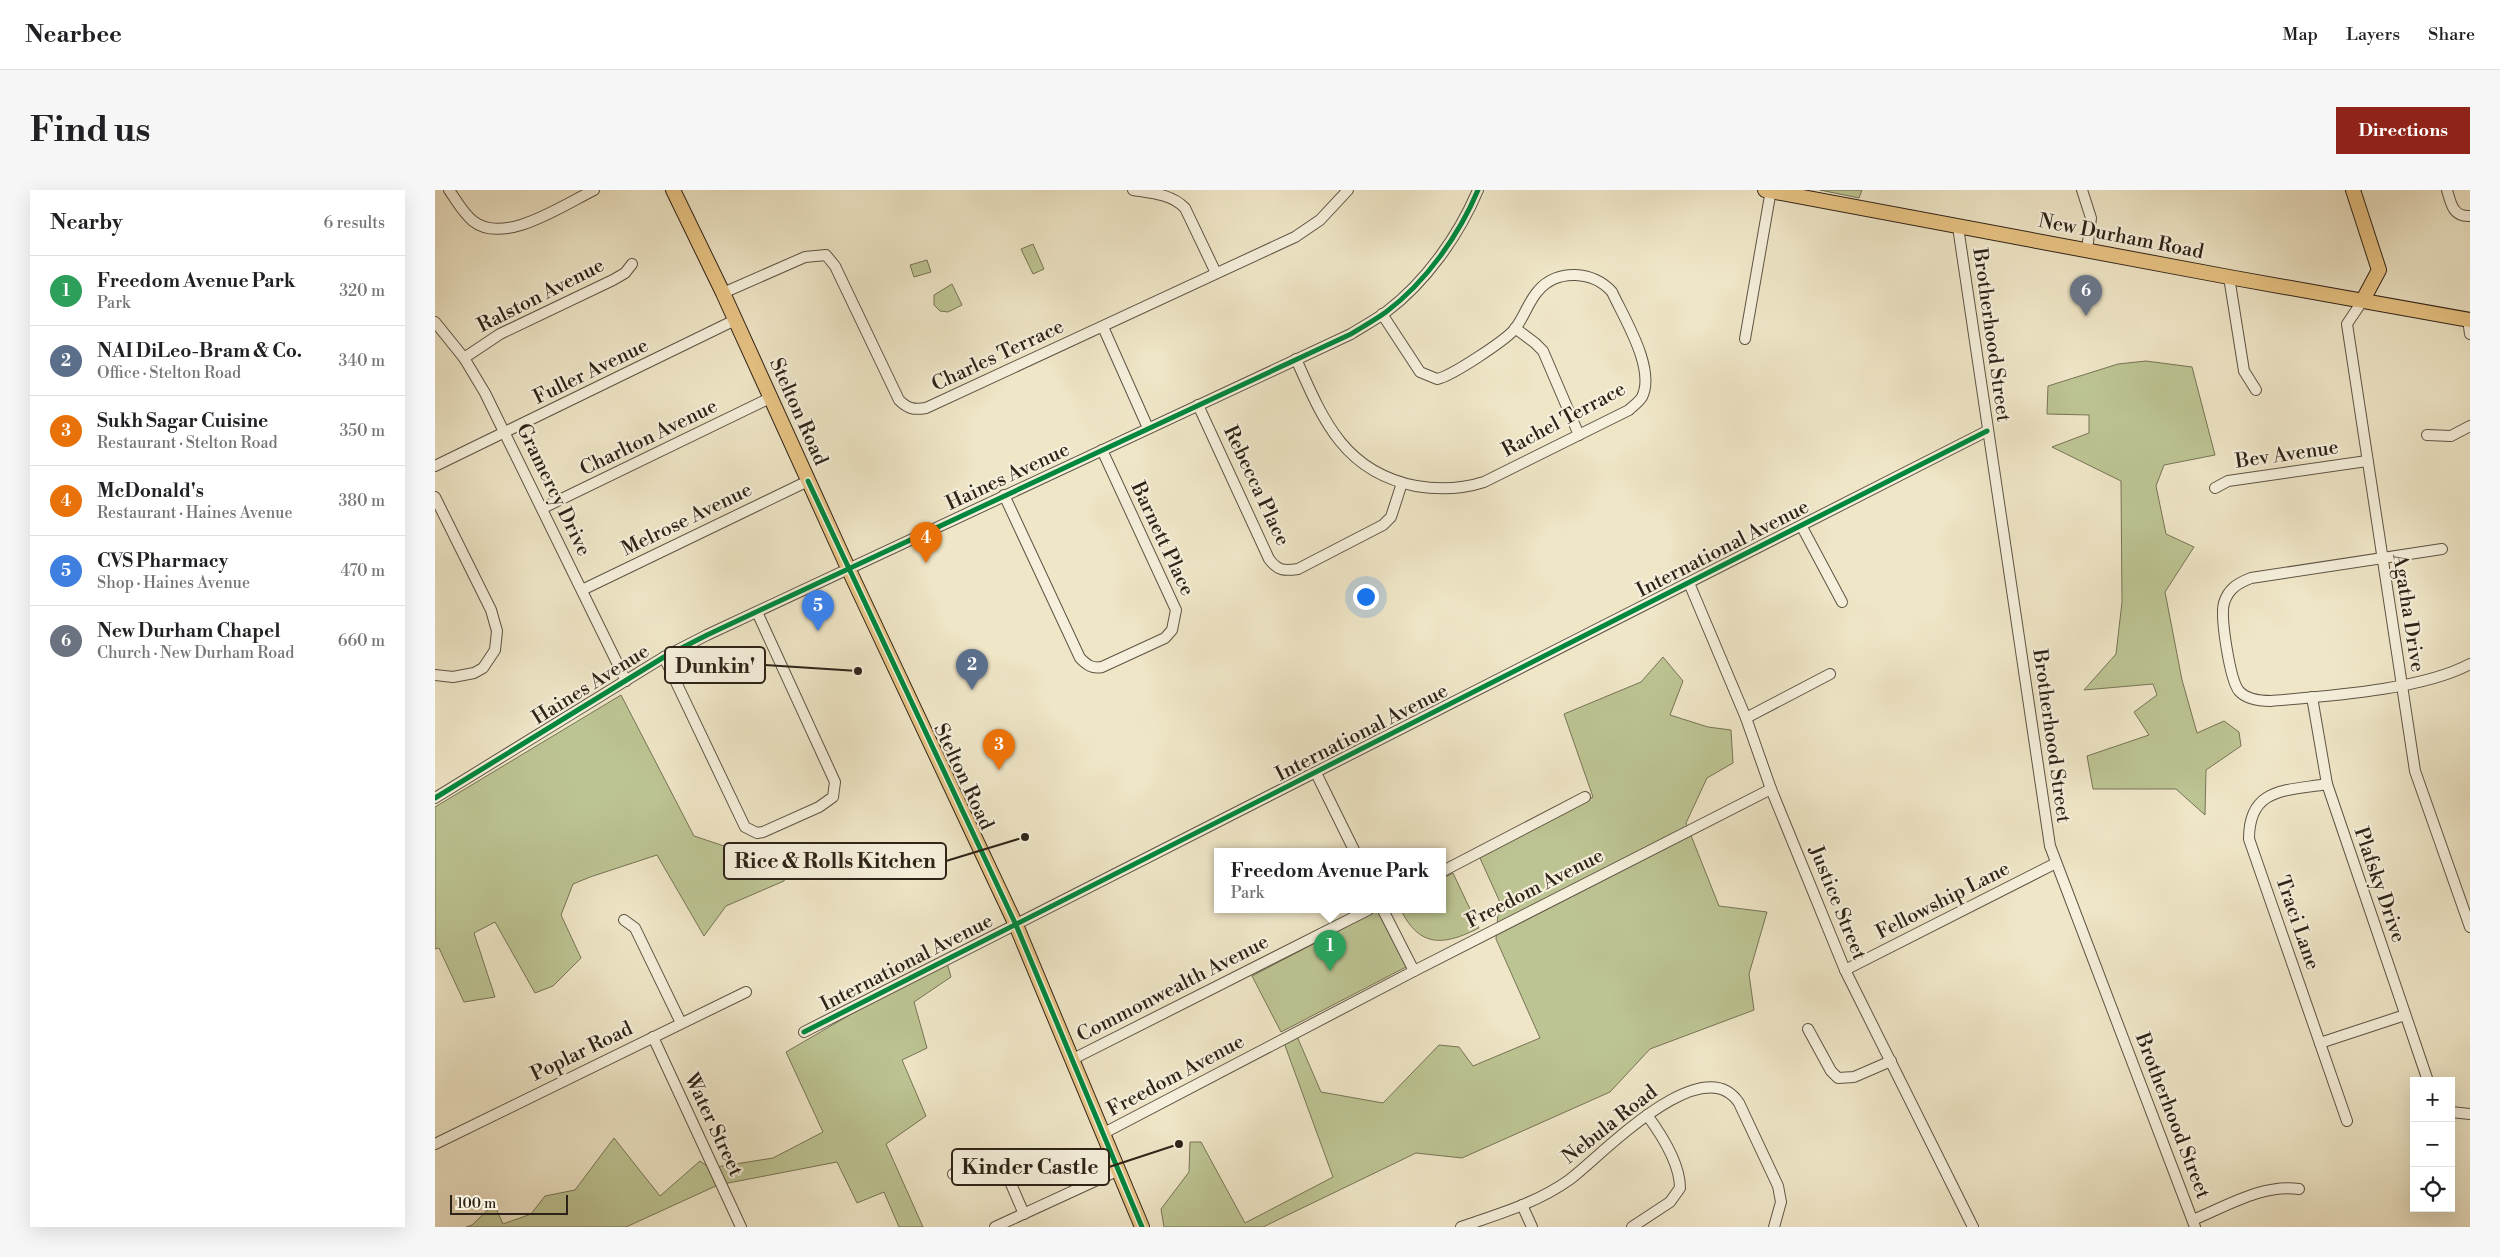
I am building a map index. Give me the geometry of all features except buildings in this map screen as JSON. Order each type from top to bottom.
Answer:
[{"type":"main road","name":"Stelton Road","points":[[673,190],[723,293],[848,568],[1017,925],[1142,1227]]},
{"type":"main road","name":"New Durham Road","points":[[1770,190],[1957,227],[2469,320]]},
{"type":"main road","points":[[2353,190],[2379,270],[2363,300]]},
{"type":"street","points":[[449,190],[472,220],[489,229],[499,230],[518,226],[594,190]]},
{"type":"street","points":[[1133,190],[1167,196],[1185,208],[1215,272]]},
{"type":"street","name":"Charles Terrace","points":[[723,293],[805,257],[817,254],[830,258],[899,400],[906,408],[915,410],[926,408],[1103,327],[1215,272],[1295,236],[1320,220],[1348,190]]},
{"type":"street","name":"Haines Avenue","points":[[435,798],[664,657],[848,568],[1351,334],[1382,314],[1416,284],[1441,254],[1462,222],[1478,190]]},
{"type":"street","points":[[1745,339],[1770,190]]},
{"type":"street","points":[[2082,190],[2091,218],[2087,250]]},
{"type":"street","points":[[2447,190],[2455,212],[2459,216],[2470,216]]},
{"type":"street","name":"Brotherhood Street","points":[[1957,227],[2050,846],[2194,1224]]},
{"type":"street","name":"Ralston Avenue","points":[[463,358],[499,334],[613,280],[625,273],[632,264]]},
{"type":"street","name":"Rachel Terrace","points":[[1296,359],[1316,403],[1342,444],[1357,460],[1376,473],[1402,483],[1425,488],[1467,488],[1484,482],[1629,410],[1642,398],[1646,384],[1643,360],[1612,292],[1605,284],[1585,275],[1567,276],[1550,281],[1538,290],[1515,328],[1457,371],[1437,379],[1421,372],[1382,314]]},
{"type":"street","points":[[2229,277],[2244,371],[2256,390]]},
{"type":"street","name":"Agatha Drive","points":[[2363,300],[2347,324],[2415,771],[2466,902],[2470,927]]},
{"type":"street","name":"Fuller Avenue","points":[[435,466],[505,434],[735,320]]},
{"type":"street","points":[[2469,320],[2470,334]]},
{"type":"street","name":"Gramercy Drive","points":[[435,322],[463,358],[485,393],[543,508],[626,681]]},
{"type":"street","points":[[1103,327],[1148,428]]},
{"type":"street","points":[[1515,328],[1535,343],[1543,352],[1579,435]]},
{"type":"street","name":"Charlton Avenue","points":[[543,508],[770,398]]},
{"type":"street","name":"Rebecca Place","points":[[1199,405],[1269,559],[1276,568],[1285,571],[1298,569],[1383,525],[1391,517],[1402,483]]},
{"type":"street","points":[[2427,435],[2451,436],[2470,426]]},
{"type":"street","name":"International Avenue","points":[[804,1032],[1802,527],[1987,431]]},
{"type":"street","name":"Barnett Place","points":[[1004,496],[1081,658],[1087,665],[1095,668],[1102,667],[1165,638],[1172,630],[1176,610],[1101,450]]},
{"type":"street","name":"Bev Avenue","points":[[2215,488],[2228,481],[2367,461]]},
{"type":"street","name":"Melrose Avenue","points":[[582,590],[808,481]]},
{"type":"street","points":[[435,497],[491,610],[497,631],[497,641],[489,660],[475,672],[453,677],[435,675]]},
{"type":"street","points":[[1802,527],[1841,602]]},
{"type":"street","points":[[2442,549],[2251,578],[2235,586],[2226,598],[2223,612],[2232,677],[2241,692],[2262,702],[2312,698],[2402,685],[2447,674],[2470,664]]},
{"type":"street","name":"Justice Street","points":[[1689,583],[1746,718],[1771,788],[1845,970],[1973,1227]]},
{"type":"street","points":[[664,657],[745,827],[757,833],[763,832],[819,807],[833,797],[835,782],[757,612]]},
{"type":"street","points":[[1746,718],[1830,674]]},
{"type":"street","name":"Plafsky Drive","points":[[2312,698],[2327,784],[2427,1077]]},
{"type":"street","points":[[1317,773],[1353,848]]},
{"type":"street","name":"Traci Lane","points":[[2327,784],[2269,796],[2258,804],[2249,822],[2249,839],[2347,1121]]},
{"type":"street","name":"Freedom Avenue","points":[[1104,1134],[1414,971],[1771,788]]},
{"type":"street","points":[[1446,869],[1585,797]]},
{"type":"street","name":"Fellowship Lane","points":[[1845,970],[2056,863]]},
{"type":"street","name":"Commonwealth Avenue","points":[[1073,1059],[1363,913]]},
{"type":"street","points":[[1385,913],[1414,971]]},
{"type":"street","points":[[624,920],[635,928],[681,1023]]},
{"type":"street","name":"Poplar Road","points":[[435,1144],[746,992]]},
{"type":"street","points":[[2319,1043],[2405,1015]]},
{"type":"street","points":[[1808,1029],[1831,1071],[1838,1078],[1854,1077],[1891,1061]]},
{"type":"street","name":"Water Street","points":[[653,1037],[739,1226]]},
{"type":"street","name":"Nebula Road","points":[[1461,1227],[1522,1205],[1569,1180],[1666,1101],[1685,1093],[1717,1089],[1735,1096],[1778,1186],[1781,1202],[1774,1227]]},
{"type":"street","points":[[2455,1112],[2470,1114]]},
{"type":"street","points":[[1632,1227],[1670,1202],[1680,1188],[1678,1172],[1661,1135],[1647,1115]]},
{"type":"street","points":[[953,1174],[984,1160],[997,1160],[1005,1170],[1024,1214]]},
{"type":"street","points":[[995,1227],[1119,1170]]},
{"type":"street","points":[[2194,1224],[2267,1190],[2282,1187],[2299,1190]]},
{"type":"street","points":[[1522,1205],[1532,1227]]},
{"type":"green space","points":[[1820,190],[1862,190],[1859,198]]},
{"type":"green space","points":[[1033,244],[1044,269],[1033,274],[1021,249]]},
{"type":"green space","points":[[927,260],[931,272],[914,277],[910,265]]},
{"type":"green space","points":[[952,284],[962,305],[948,312],[940,311],[934,305],[934,295]]},
{"type":"green space","points":[[2146,361],[2192,367],[2215,455],[2164,465],[2156,486],[2166,534],[2194,547],[2165,592],[2182,680],[2197,733],[2224,721],[2239,732],[2241,746],[2206,770],[2205,815],[2176,789],[2093,789],[2087,756],[2149,735],[2134,712],[2157,695],[2153,684],[2084,690],[2116,654],[2122,602],[2121,481],[2052,447],[2089,433],[2089,415],[2047,414],[2048,386],[2118,364]]},
{"type":"green space","points":[[1663,657],[1683,681],[1670,715],[1708,727],[1731,730],[1733,763],[1707,778],[1686,823],[1719,906],[1767,912],[1749,974],[1754,1010],[1650,1049],[1610,1092],[1462,1158],[1416,1153],[1263,1227],[1164,1227],[1161,1209],[1189,1172],[1190,1142],[1201,1142],[1245,1223],[1333,1177],[1283,1040],[1296,1034],[1321,1092],[1383,1103],[1439,1045],[1459,1047],[1473,1066],[1540,1038],[1496,939],[1499,900],[1479,856],[1593,797],[1564,714],[1641,682]]},
{"type":"green space","points":[[621,695],[694,836],[751,855],[767,874],[787,872],[784,881],[726,906],[704,936],[657,855],[590,877],[573,884],[561,915],[581,958],[553,986],[535,993],[495,922],[474,933],[495,997],[464,1002],[439,948],[435,949],[435,807]]},
{"type":"green space","points":[[1453,873],[1479,928],[1455,938],[1434,940],[1416,932],[1403,913],[1446,913],[1446,876]]},
{"type":"green space","points":[[1372,913],[1380,913],[1408,966],[1281,1032],[1252,976]]},
{"type":"green space","points":[[946,959],[951,977],[914,1002],[927,1048],[902,1060],[926,1116],[886,1144],[923,1227],[899,1227],[884,1192],[857,1203],[837,1162],[718,1185],[626,1227],[466,1227],[472,1225],[494,1204],[503,1224],[531,1214],[545,1196],[575,1190],[614,1138],[660,1196],[700,1161],[710,1168],[773,1158],[823,1132],[786,1052]]},
{"type":"cycle path","points":[[435,798],[664,657],[707,635],[1351,334],[1386,312],[1415,287],[1440,257],[1461,224],[1478,190]]},
{"type":"cycle path","points":[[804,1032],[1987,431]]},
{"type":"cycle path","points":[[808,481],[1016,925],[1142,1227]]},
{"type":"place","name":"New Durham Chapel","points":[[2086,316]]},
{"type":"place","name":"McDonald's","points":[[926,563]]},
{"type":"place","name":"CVS Pharmacy","points":[[818,631]]},
{"type":"place","name":"Dunkin'","points":[[858,671]]},
{"type":"place","name":"NAI DiLeo-Bram & Co.","points":[[972,690]]},
{"type":"place","name":"Sukh Sagar Cuisine","points":[[999,770]]},
{"type":"place","name":"Rice & Rolls Kitchen","points":[[1025,837]]},
{"type":"place","name":"Freedom Avenue Park","points":[[1330,971]]},
{"type":"place","name":"Kinder Castle","points":[[1179,1144]]}]
